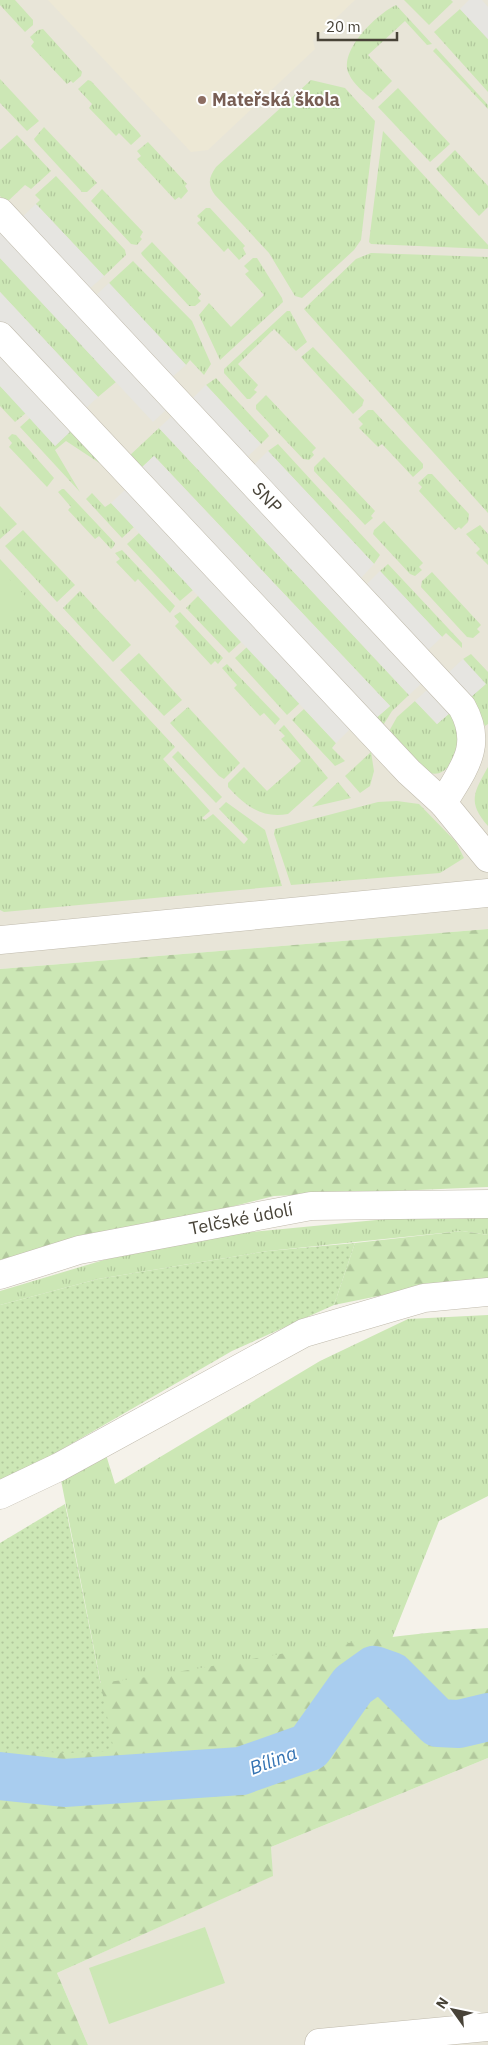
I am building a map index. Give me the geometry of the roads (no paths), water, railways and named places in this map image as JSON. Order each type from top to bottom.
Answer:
[{"type":"street","name":"SNP","points":[[0,212],[462,707],[471,723],[472,748],[443,803]]},
{"type":"street","points":[[0,336],[409,772],[443,803],[488,858]]},
{"type":"street","points":[[0,940],[488,893]]},
{"type":"street","name":"Telčské údolí","points":[[0,1275],[79,1250],[311,1206],[488,1204]]},
{"type":"street","points":[[0,1495],[59,1467],[304,1333],[424,1298],[488,1292]]},
{"type":"street","points":[[320,2043],[488,2027]]},
{"type":"waterway","name":"Bílina","points":[[0,1776],[64,1783],[241,1771],[309,1747],[353,1685],[374,1670],[391,1676],[438,1723],[459,1724],[488,1717]]},
{"type":"place","name":"Mateřská škola","points":[[202,100]]}]
